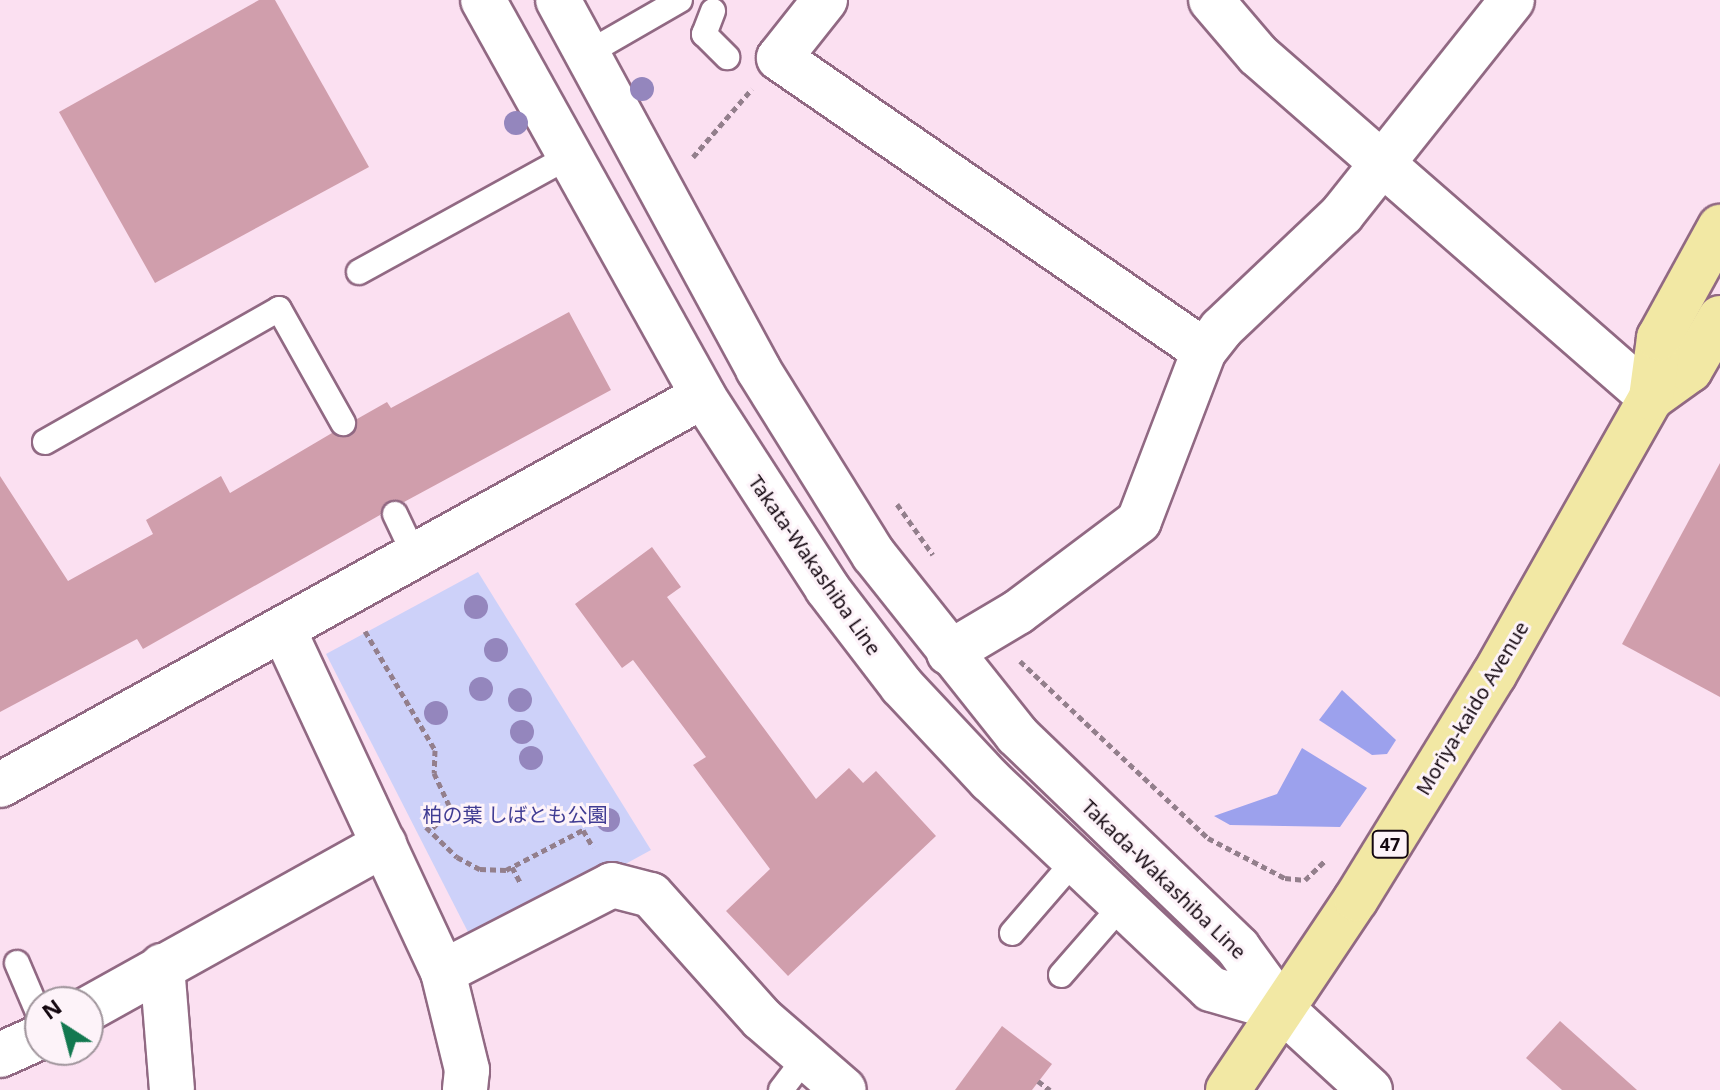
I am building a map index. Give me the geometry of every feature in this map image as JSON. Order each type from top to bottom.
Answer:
[{"type":"main road","name":"Moriya-kaido Avenue","points":[[1228,1090],[1283,1010],[1494,675],[1651,398],[1659,338],[1720,227]]},
{"type":"main road","name":"Moriya-kaido Avenue","points":[[1651,398],[1690,370],[1720,318]]},
{"type":"street","name":"Takata-Wakashiba Line","points":[[483,0],[703,396],[827,588],[902,686],[990,780],[1211,989],[1283,1010]]},
{"type":"street","points":[[558,0],[766,382],[874,555],[949,653],[991,624],[1018,612],[1139,521],[1204,351],[1342,214],[1512,0]]},
{"type":"street","points":[[825,0],[779,58],[1194,344]]},
{"type":"street","points":[[1227,6],[1258,55],[1651,398]]},
{"type":"street","points":[[0,785],[284,631],[414,554],[703,396]]},
{"type":"street","points":[[284,631],[443,972],[467,1070],[465,1090]]},
{"type":"street","name":"Takada-Wakashiba Line","points":[[949,653],[1017,735],[1238,948],[1283,1010]]},
{"type":"street","points":[[104,1000],[384,844]]},
{"type":"street","points":[[443,972],[612,885],[651,895],[762,1019],[793,1073],[844,1090]]},
{"type":"street","points":[[162,966],[172,1090]]},
{"type":"street","points":[[1283,1010],[1370,1090]]},
{"type":"street","points":[[0,1055],[24,1044]]},
{"type":"lane","points":[[588,53],[680,0]]},
{"type":"lane","points":[[713,11],[704,34],[727,57]]},
{"type":"lane","points":[[359,272],[568,157]]},
{"type":"lane","points":[[45,442],[279,309],[343,423]]},
{"type":"lane","points":[[395,514],[414,554]]},
{"type":"lane","points":[[1012,933],[1075,860]]},
{"type":"lane","points":[[1061,975],[1122,905]]},
{"type":"lane","points":[[17,963],[27,986]]},
{"type":"path","points":[[682,147],[690,161],[779,58]]},
{"type":"path","points":[[887,490],[941,565]]},
{"type":"path","points":[[991,624],[1033,677],[1208,838],[1285,878],[1305,880],[1337,850]]},
{"type":"path","points":[[354,634],[364,629],[435,750],[434,773],[451,809],[430,831]]},
{"type":"path","points":[[419,819],[457,857],[480,869],[506,870],[583,830],[612,885]]},
{"type":"path","points":[[1038,1081],[1050,1090]]},
{"type":"green space","name":"柏の葉 しばとも公園","points":[[478,572],[651,850],[488,939],[468,932],[326,654]]},
{"type":"shaded area","points":[[1342,690],[1396,740],[1387,754],[1372,755],[1319,720]]},
{"type":"shaded area","points":[[1302,748],[1367,788],[1340,827],[1230,825],[1214,816],[1277,794]]},
{"type":"building","points":[[259,0],[275,0],[369,167],[155,283],[59,112]]},
{"type":"building","points":[[569,312],[611,390],[404,502],[388,501],[380,515],[143,649],[137,639],[0,712],[0,476],[68,581],[153,534],[146,520],[221,476],[230,493],[332,433],[351,436],[357,419],[387,402],[391,408]]},
{"type":"building","points":[[1720,463],[1720,697],[1622,644]]},
{"type":"building","points":[[652,547],[681,587],[667,597],[816,799],[849,768],[863,783],[876,771],[936,836],[788,976],[726,911],[770,869],[693,765],[706,757],[633,660],[622,668],[575,604]]},
{"type":"building","points":[[1560,1021],[1637,1090],[1562,1090],[1526,1058]]},
{"type":"building","points":[[1002,1026],[1052,1064],[1032,1090],[955,1090]]}]
